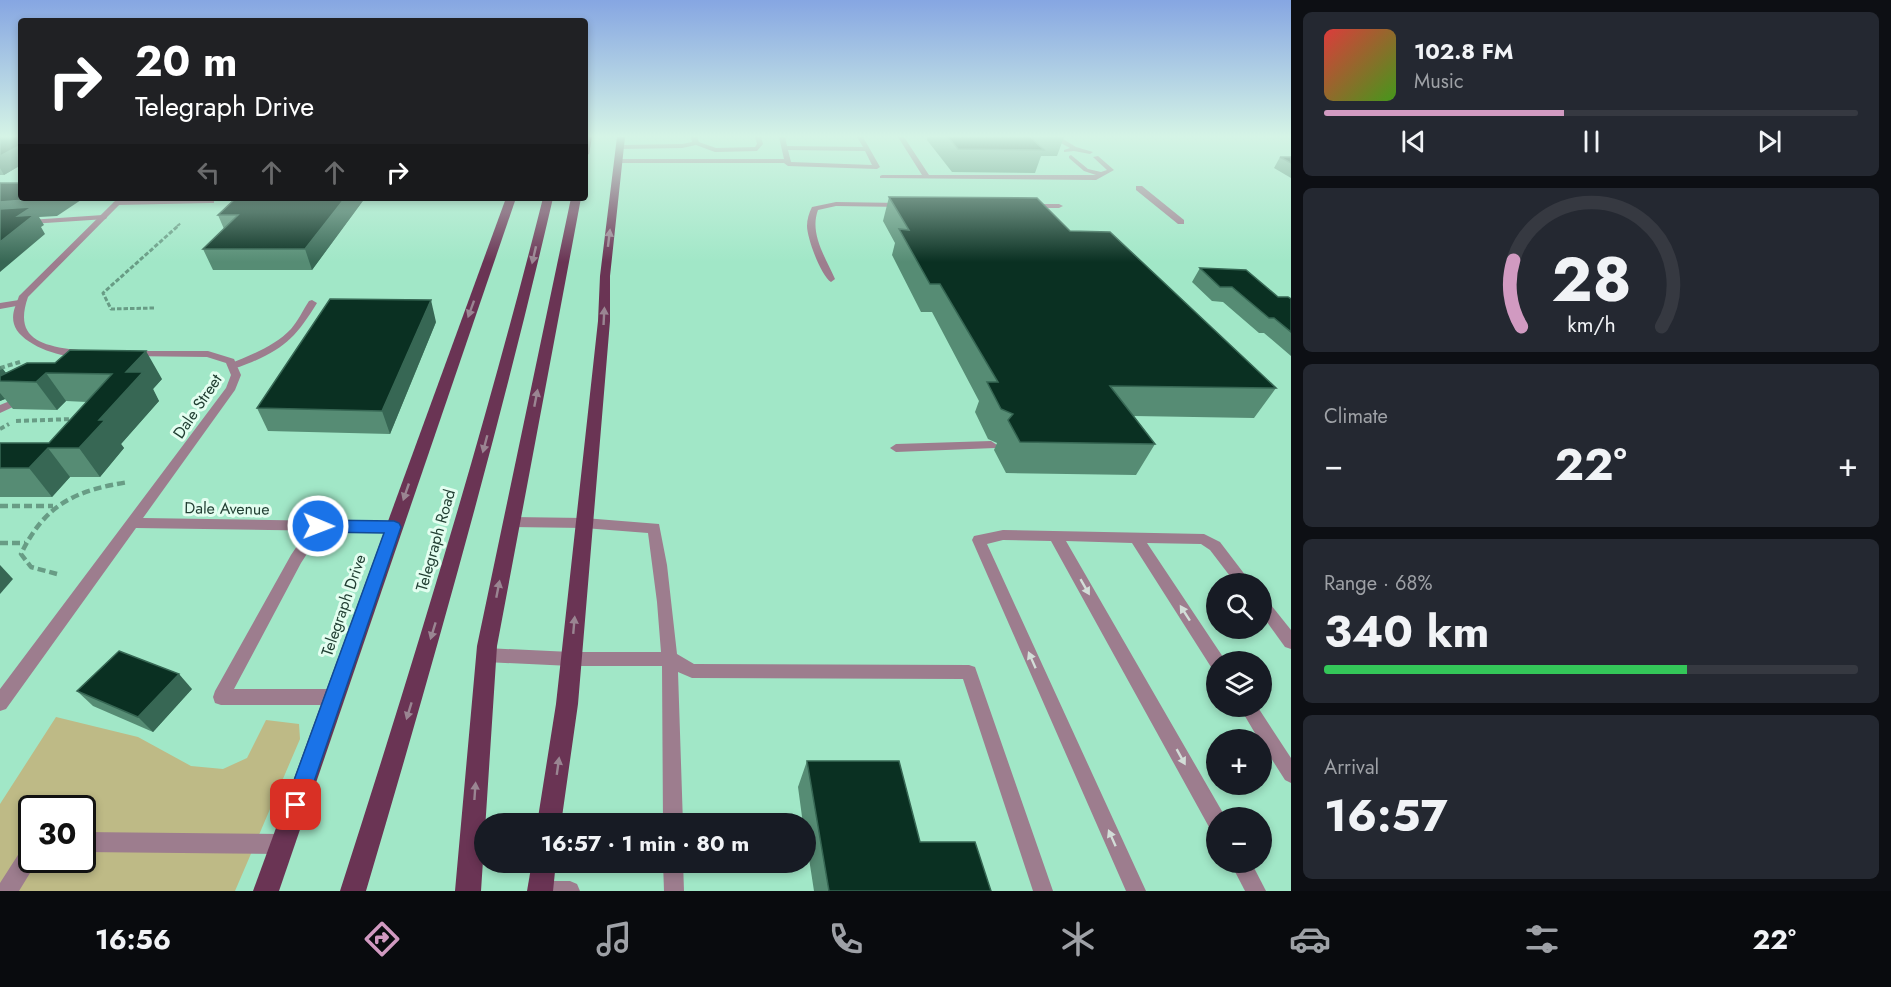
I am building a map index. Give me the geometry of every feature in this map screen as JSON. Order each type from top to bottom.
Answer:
[{"type":"main road","points":[[550,813],[571,659],[604,321],[605,276],[616,179]]},
{"type":"main road","name":"Telegraph Drive","points":[[266,891],[510,201]]},
{"type":"main road","name":"Telegraph Road","points":[[353,891],[433,632],[471,499],[547,201]]},
{"type":"main road","points":[[468,891],[486,655],[575,201]]},
{"type":"main road","points":[[540,891],[542,873]]},
{"type":"street","points":[[1039,179],[1080,179]]},
{"type":"street","points":[[1139,188],[1181,222]]},
{"type":"street","points":[[91,354],[75,357],[27,339],[16,324],[15,315],[20,303],[119,201],[211,201]]},
{"type":"street","points":[[831,279],[810,229],[810,218],[815,209],[836,204],[910,205]]},
{"type":"street","points":[[1016,206],[1059,206]]},
{"type":"street","points":[[1,224],[16,215]]},
{"type":"street","points":[[1,224],[103,217]]},
{"type":"street","points":[[0,306],[20,303]]},
{"type":"street","points":[[233,366],[281,342],[294,331],[312,303]]},
{"type":"street","name":"Dale Street","points":[[0,703],[231,388],[236,375],[233,366],[224,358],[207,354],[126,354]]},
{"type":"street","points":[[0,410],[36,391]]},
{"type":"street","points":[[896,448],[992,446]]},
{"type":"street","points":[[512,522],[584,523],[654,528],[664,581],[671,659],[673,813]]},
{"type":"street","name":"Dale Avenue","points":[[132,523],[394,527]]},
{"type":"street","points":[[318,526],[296,559],[222,697],[334,697]]},
{"type":"street","points":[[1136,891],[979,540],[1004,536],[1204,539],[1215,546],[1236,573]]},
{"type":"street","points":[[1056,537],[1209,807]]},
{"type":"street","points":[[1136,538],[1210,651]]},
{"type":"street","points":[[1272,617],[1291,642]]},
{"type":"street","points":[[486,655],[571,659],[671,659],[692,671],[969,672],[1043,891]]},
{"type":"street","points":[[1254,717],[1291,774]]},
{"type":"street","points":[[96,842],[282,844]]},
{"type":"street","points":[[7,891],[18,873]]},
{"type":"street","points":[[674,873],[674,891]]},
{"type":"street","points":[[1246,873],[1256,891]]},
{"type":"street","points":[[540,891],[570,891]]},
{"type":"path","points":[[153,308],[111,309],[103,293],[180,223]]},
{"type":"path","points":[[0,368],[20,362]]},
{"type":"path","points":[[0,429],[19,420],[75,419]]},
{"type":"path","points":[[57,574],[37,570],[24,563],[21,554],[25,543],[41,519],[55,507],[83,490],[129,482]]},
{"type":"path","points":[[0,506],[55,507]]},
{"type":"path","points":[[0,543],[25,543]]},
{"type":"shaded area","points":[[56,717],[138,737],[191,766],[223,769],[247,758],[266,720],[299,724],[300,739],[235,891],[0,891],[0,804]]},
{"type":"building","points":[[0,183],[18,183],[18,200],[0,202]]},
{"type":"building","points":[[889,197],[1037,198],[1070,231],[1110,232],[1276,388],[1110,386],[1155,444],[1020,442],[1008,420],[1013,414],[1001,409],[987,382],[998,382],[940,284],[930,284],[899,229],[909,230]]},
{"type":"building","points":[[233,201],[343,201],[305,249],[203,249],[238,215],[218,215]]},
{"type":"building","points":[[32,207],[18,216],[34,215],[0,242],[0,209]]},
{"type":"building","points":[[1200,268],[1246,270],[1278,297],[1291,299],[1291,332],[1274,318],[1269,318],[1232,287],[1220,287]]},
{"type":"building","points":[[330,299],[431,300],[382,411],[257,408]]},
{"type":"building","points":[[70,350],[146,351],[126,372],[143,372],[99,420],[105,420],[79,448],[48,448],[29,468],[0,468],[0,443],[49,443],[112,374],[46,373],[36,382],[0,381],[0,376],[27,363],[55,363]]},
{"type":"building","points":[[119,651],[179,674],[138,717],[77,691]]},
{"type":"building","points":[[807,761],[899,761],[920,842],[975,842],[991,891],[829,891]]},
{"type":"route","points":[[296,805],[394,527],[318,526]]}]
